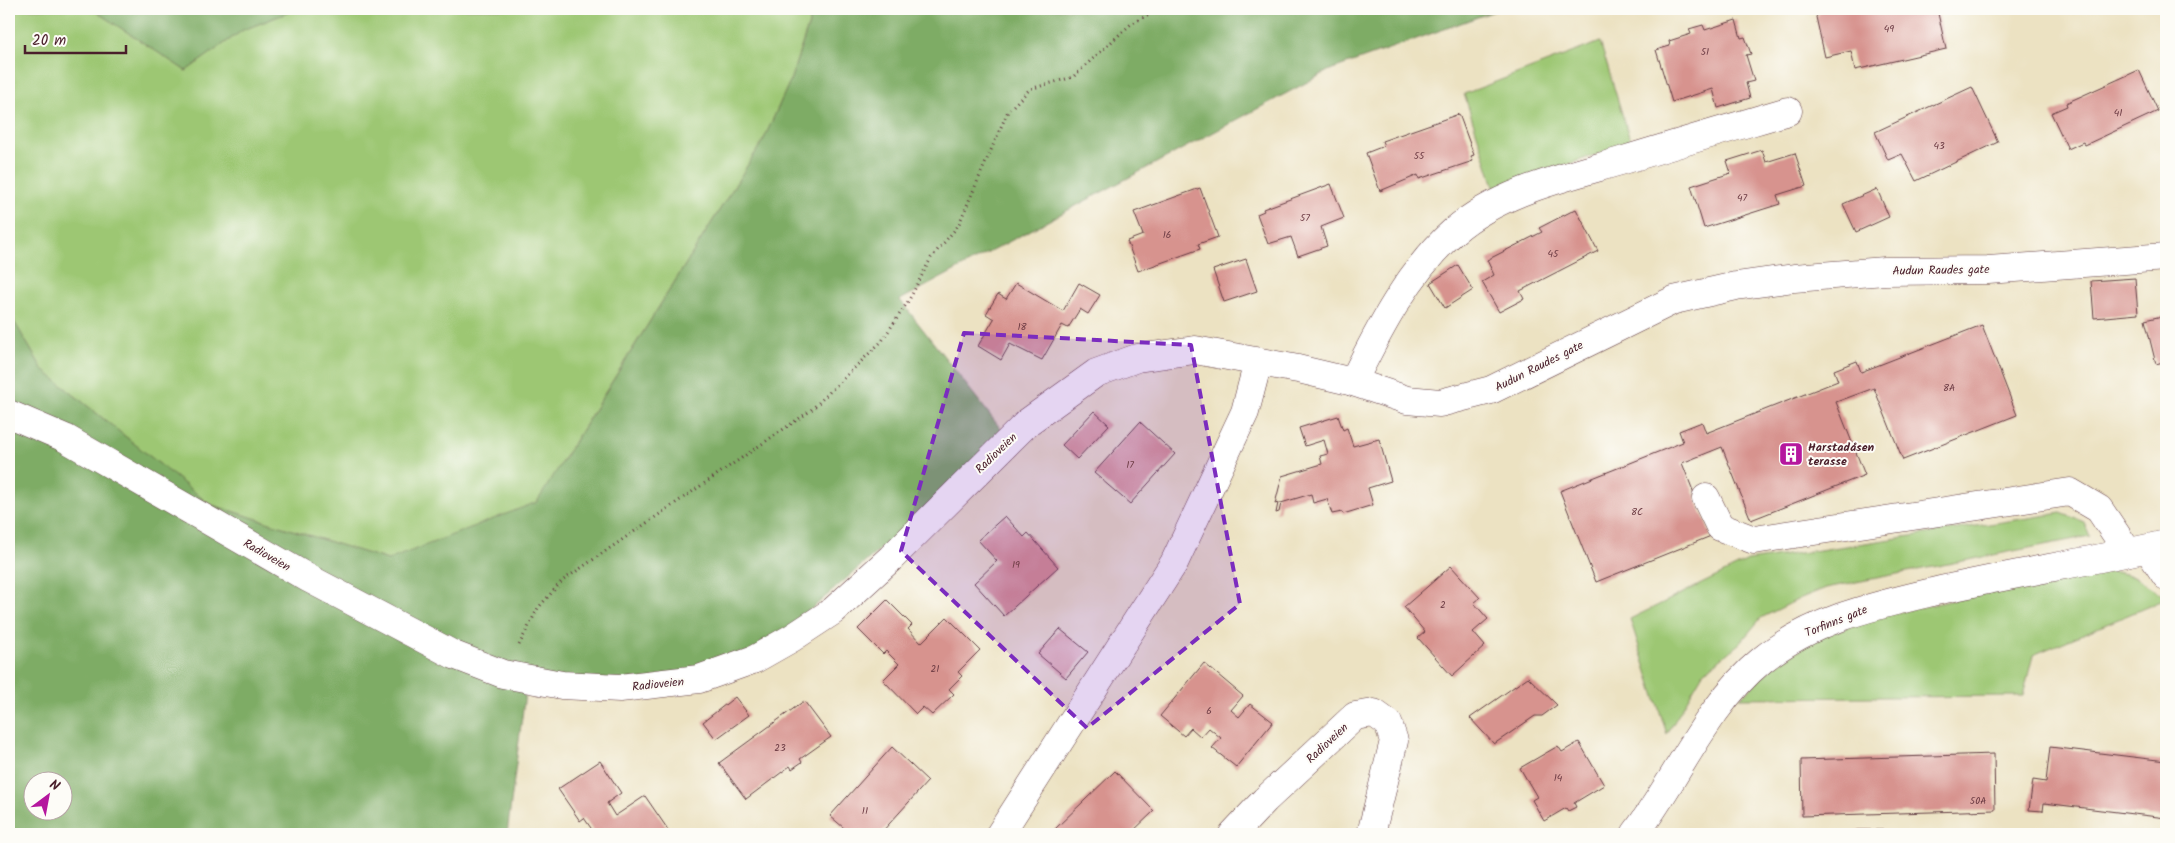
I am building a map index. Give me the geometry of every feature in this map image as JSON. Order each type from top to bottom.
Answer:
[{"type":"street","points":[[1354,382],[1378,334],[1426,261],[1455,231],[1490,207],[1544,184],[1788,111]]},
{"type":"street","name":"Audun Raudes gate","points":[[1354,382],[1407,400],[1440,403],[1491,390],[1674,300],[1746,284],[1794,278],[1885,271],[1988,270],[2166,257]]},
{"type":"street","name":"Radioveien","points":[[9,414],[65,438],[308,578],[454,655],[503,674],[562,685],[635,687],[699,679],[755,659],[792,638],[833,611],[891,558],[1028,422],[1096,373],[1138,358],[1195,350],[1354,382]]},
{"type":"street","points":[[1000,834],[1174,563],[1245,412],[1258,362]]},
{"type":"street","points":[[1706,498],[1720,527],[1754,540],[2070,492],[2099,509],[2147,548],[2166,576]]},
{"type":"street","name":"Torfinns gate","points":[[1635,834],[1657,805],[1724,699],[1761,661],[1797,637],[1833,619],[1877,605],[1983,580],[2147,548]]},
{"type":"street","name":"Radioveien","points":[[1233,834],[1265,800],[1356,716],[1374,713],[1388,723],[1394,741],[1371,834]]},
{"type":"path","points":[[1148,9],[1154,11],[1418,9]]},
{"type":"path","points":[[503,674],[538,608],[562,582],[810,412],[882,342],[909,300],[931,258],[958,226],[1008,111],[1030,89],[1073,77],[1131,24],[1154,11]]},
{"type":"highlighted area","points":[[964,333],[1191,345],[1240,604],[1087,728],[901,551]]},
{"type":"green space","points":[[9,9],[92,9],[186,71],[243,30],[297,9],[810,9],[812,14],[790,81],[764,139],[561,463],[565,466],[461,598],[388,560],[209,504],[43,370],[9,313]]},
{"type":"green space","points":[[92,9],[297,9],[243,30],[186,71]]},
{"type":"green space","points":[[810,9],[1500,9],[1330,70],[900,300],[1008,438],[739,672],[525,694],[507,834],[9,834],[9,313],[43,370],[209,504],[388,560],[537,502],[764,139],[790,81],[812,15]]},
{"type":"green space","points":[[1600,42],[1631,143],[1495,189],[1464,94]]},
{"type":"green space","points":[[2061,513],[2084,522],[2090,536],[1826,588],[1761,618],[1740,643],[1703,673],[1667,734],[1630,619],[1748,561]]},
{"type":"green space","points":[[2099,568],[2133,576],[2166,597],[2166,599],[2033,655],[2023,696],[1740,698],[1773,667],[1820,636],[1895,613]]},
{"type":"building","points":[[1821,9],[1865,9],[1865,11],[1875,9],[1937,9],[1946,49],[1855,70],[1851,51],[1825,57],[1816,17]]},
{"type":"building","points":[[1736,20],[1741,38],[1745,37],[1751,54],[1746,55],[1754,81],[1746,83],[1750,98],[1718,108],[1713,89],[1672,102],[1656,50],[1670,46],[1669,41],[1691,34],[1689,29],[1703,25],[1705,30]]},
{"type":"building","points":[[2139,70],[2158,111],[2085,145],[2083,142],[2068,149],[2051,113],[2067,106],[2066,103]]},
{"type":"building","points":[[1972,87],[1998,142],[1916,181],[1902,154],[1888,160],[1875,132]]},
{"type":"building","points":[[1459,114],[1474,155],[1471,156],[1473,161],[1419,179],[1418,175],[1380,191],[1366,153],[1384,146],[1382,141]]},
{"type":"building","points":[[1762,150],[1766,162],[1795,153],[1806,186],[1777,195],[1780,204],[1704,228],[1691,186],[1731,173],[1727,161]]},
{"type":"building","points":[[1331,184],[1344,218],[1321,227],[1327,246],[1298,256],[1291,237],[1268,244],[1257,214],[1264,211],[1263,209]]},
{"type":"building","points":[[1200,188],[1218,237],[1198,244],[1200,249],[1138,271],[1127,241],[1143,235],[1134,212]]},
{"type":"building","points":[[1877,189],[1889,217],[1856,232],[1843,204]]},
{"type":"building","points":[[1576,209],[1598,251],[1520,291],[1524,299],[1499,312],[1482,282],[1494,275],[1487,260],[1542,232],[1539,228]]},
{"type":"building","points":[[1246,259],[1257,291],[1224,302],[1213,270]]},
{"type":"building","points":[[1458,265],[1473,290],[1445,308],[1430,283]]},
{"type":"building","points":[[2135,278],[2138,314],[2094,318],[2091,281]]},
{"type":"building","points":[[1016,283],[1063,311],[1079,283],[1100,295],[1088,314],[1080,309],[1068,328],[1062,325],[1042,360],[1010,344],[1001,360],[978,346],[994,319],[986,314],[998,294],[1006,299]]},
{"type":"building","points":[[2166,315],[2166,361],[2156,364],[2145,320]]},
{"type":"building","name":"Harstadåsen terasse","points":[[1982,325],[2017,415],[1903,460],[1874,388],[1836,402],[1865,475],[1751,520],[1722,447],[1682,463],[1711,536],[1596,582],[1560,491],[1683,442],[1679,431],[1702,422],[1706,433],[1838,381],[1834,370],[1857,361],[1861,372]]},
{"type":"building","points":[[1094,411],[1109,425],[1077,459],[1062,445]]},
{"type":"building","points":[[1338,416],[1343,430],[1347,428],[1353,446],[1379,439],[1391,481],[1368,488],[1373,505],[1343,514],[1342,512],[1332,514],[1327,499],[1313,503],[1311,494],[1281,503],[1279,512],[1276,513],[1278,503],[1275,504],[1282,476],[1322,464],[1320,456],[1328,454],[1324,440],[1305,446],[1299,428]]},
{"type":"building","points":[[1140,422],[1175,454],[1130,504],[1094,473]]},
{"type":"building","points":[[1005,516],[1024,537],[1028,533],[1058,567],[1004,616],[974,583],[997,561],[978,540]]},
{"type":"building","points":[[1451,566],[1480,598],[1474,603],[1488,619],[1473,632],[1485,646],[1452,676],[1418,638],[1425,632],[1404,607]]},
{"type":"building","points":[[887,600],[912,625],[908,629],[921,643],[947,617],[980,650],[958,672],[962,676],[949,689],[954,694],[932,715],[923,707],[916,714],[883,680],[899,664],[886,651],[883,654],[858,629]]},
{"type":"building","points":[[1060,629],[1088,652],[1066,678],[1038,654]]},
{"type":"building","points":[[1204,663],[1243,696],[1231,710],[1239,717],[1250,704],[1273,722],[1236,767],[1212,748],[1221,738],[1209,728],[1201,737],[1191,728],[1184,736],[1160,716]]},
{"type":"building","points":[[1528,677],[1557,705],[1542,716],[1535,716],[1494,744],[1470,718]]},
{"type":"building","points":[[735,697],[749,715],[716,739],[703,722]]},
{"type":"building","points":[[804,701],[831,737],[800,759],[802,762],[792,769],[790,766],[746,799],[719,763]]},
{"type":"building","points":[[1579,742],[1604,785],[1574,803],[1576,807],[1568,811],[1566,808],[1544,821],[1532,800],[1537,797],[1520,768],[1558,746],[1562,752]]},
{"type":"building","points":[[892,747],[928,781],[880,834],[851,834],[830,816]]},
{"type":"building","points":[[2050,747],[2166,761],[2166,818],[2044,803],[2043,811],[2029,810],[2033,780],[2046,782]]},
{"type":"building","points":[[1994,754],[1995,810],[1802,816],[1801,760]]},
{"type":"building","points":[[600,761],[621,793],[607,803],[615,816],[645,796],[671,834],[588,834],[593,831],[584,818],[580,821],[558,789]]},
{"type":"building","points":[[1115,771],[1154,811],[1130,834],[1053,834],[1055,829]]},
{"type":"building","points":[[1857,830],[1886,830],[1886,834],[1857,834]]},
{"type":"place","name":"Harstadåsen terasse","points":[[1791,454]]}]
